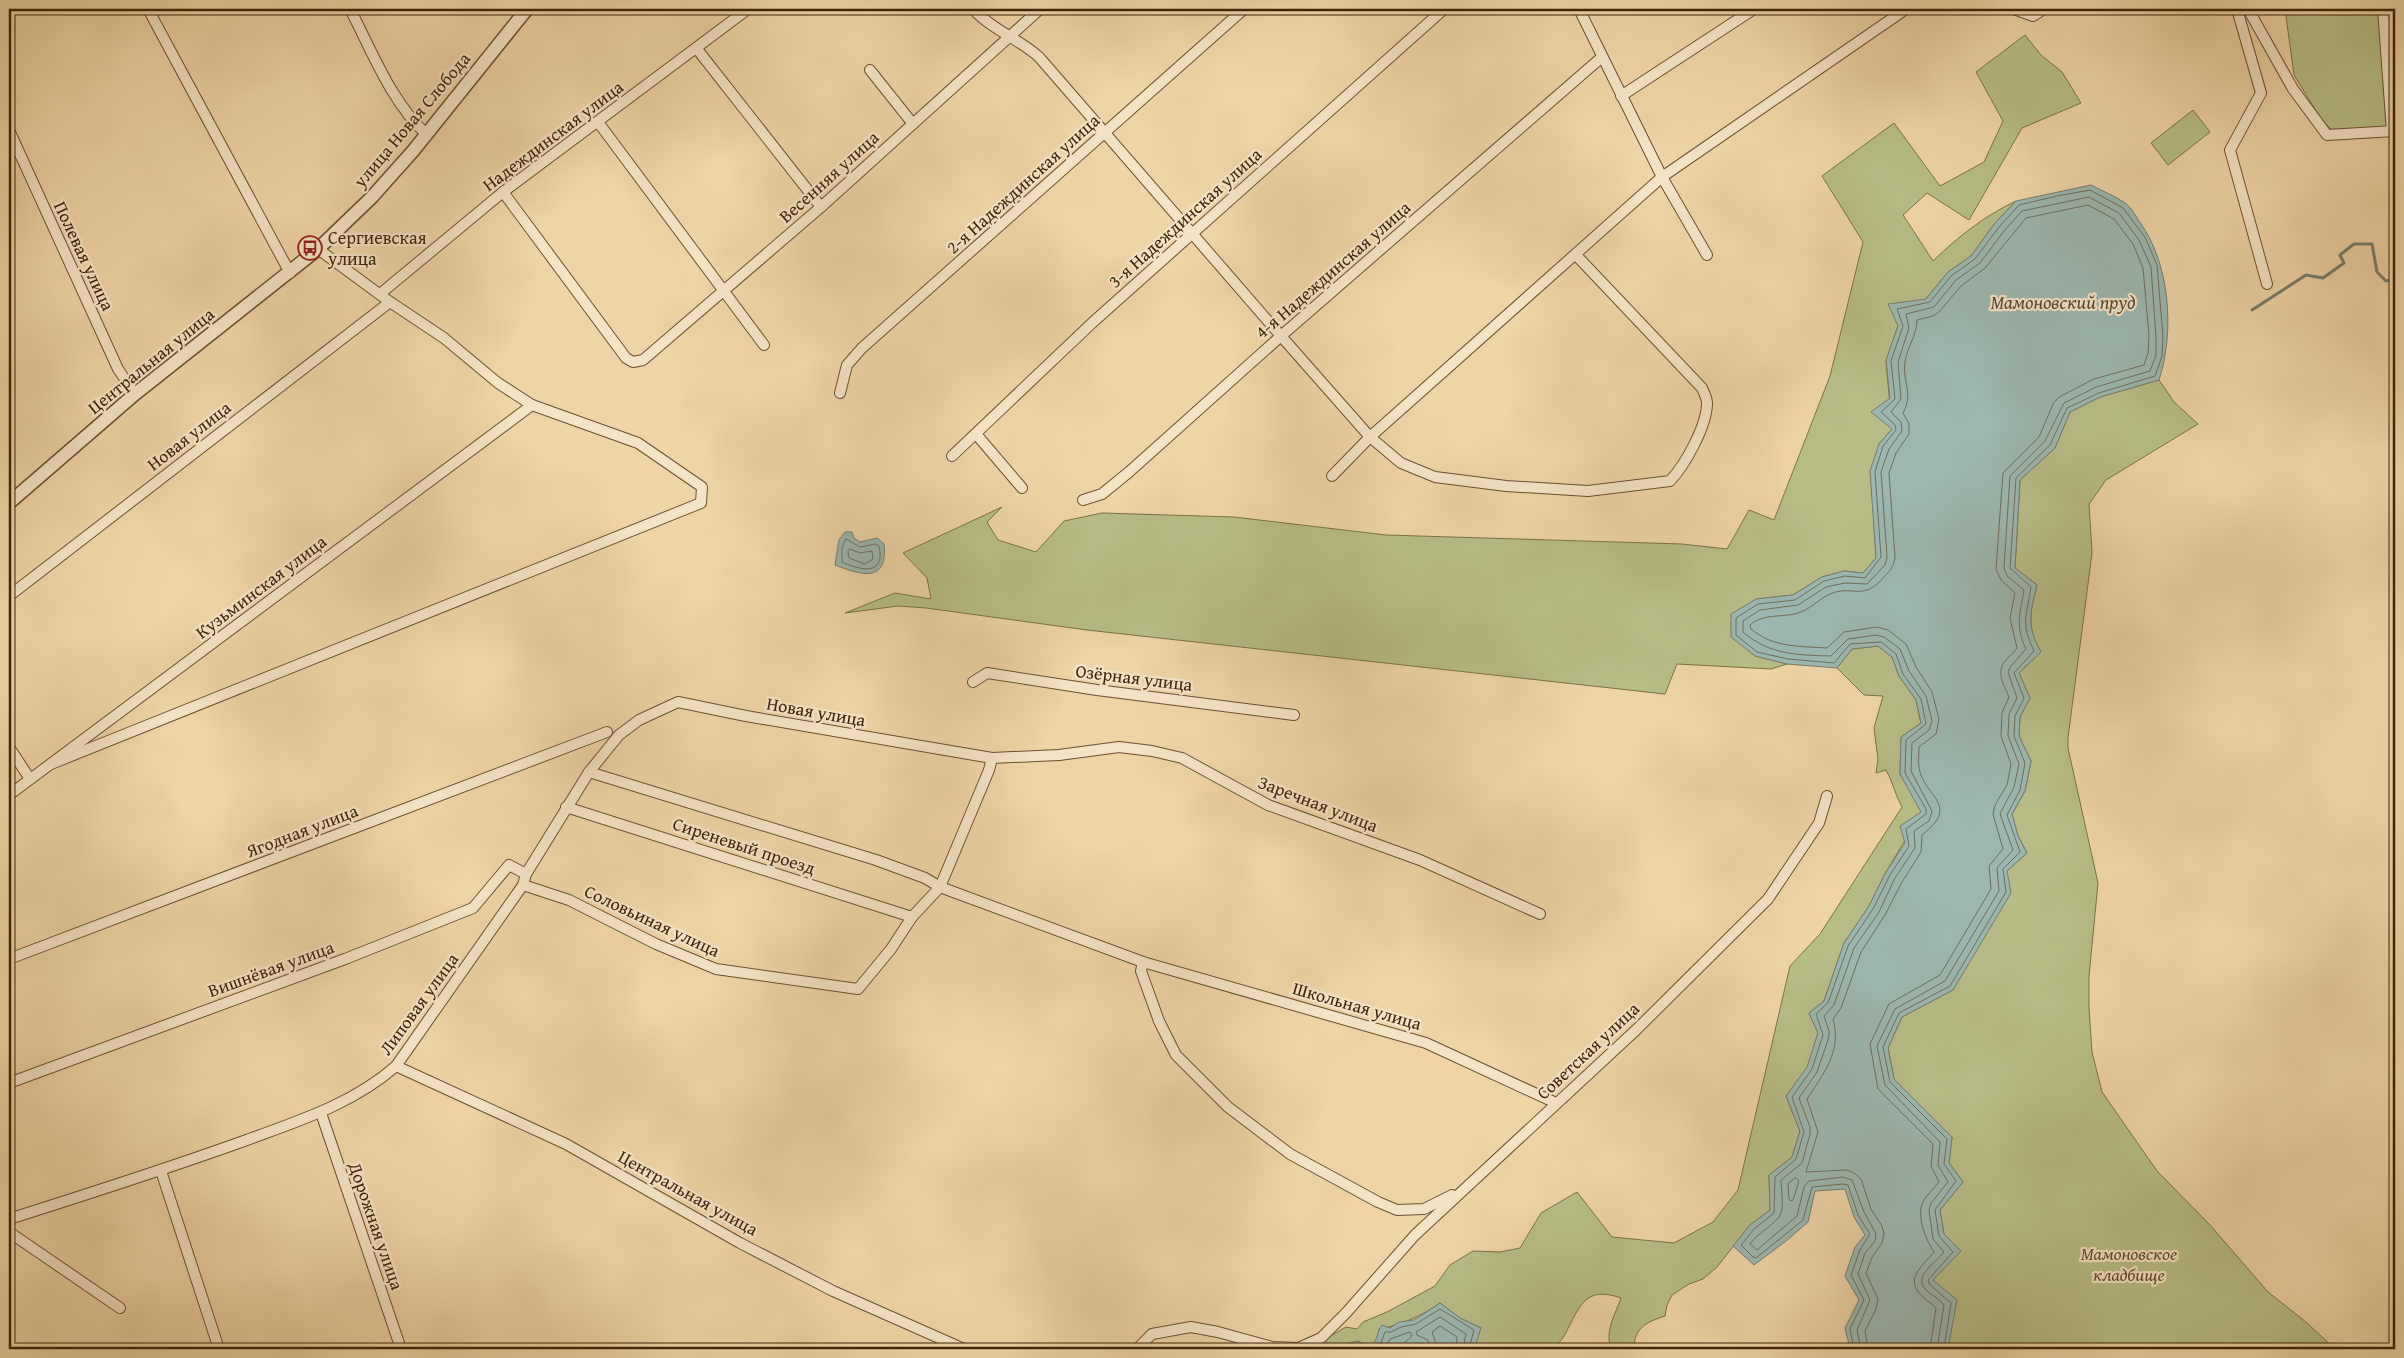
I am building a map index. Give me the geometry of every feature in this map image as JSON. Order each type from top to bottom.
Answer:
[{"type":"street","points":[[148,9],[290,273]]},
{"type":"street","points":[[350,9],[397,98],[414,124],[427,135]]},
{"type":"street","name":"улица Новая Слобода","points":[[318,249],[372,196],[427,135],[527,9]]},
{"type":"street","name":"Надеждинская улица","points":[[380,294],[503,192],[697,49],[748,9]]},
{"type":"street","points":[[973,9],[1009,36],[1024,44],[1039,57],[1370,437],[1401,463],[1435,477],[1506,486],[1571,491],[1670,482],[1682,468],[1706,414],[1707,400],[1702,388],[1576,256]]},
{"type":"street","name":"Весенняя улица","points":[[503,192],[626,358],[633,362],[644,360],[821,207],[1040,9]]},
{"type":"street","name":"2-я Надеждинская улица","points":[[840,393],[847,365],[862,348],[1244,9]]},
{"type":"street","name":"3-я Надеждинская улица","points":[[952,456],[1192,233],[1444,9]]},
{"type":"street","points":[[1579,9],[1662,178],[1707,255]]},
{"type":"street","points":[[1621,96],[1754,9]]},
{"type":"street","points":[[1332,476],[1370,437],[1662,178],[1906,9]]},
{"type":"street","points":[[2014,9],[2033,16],[2044,9]]},
{"type":"street","points":[[2237,9],[2261,93],[2230,150],[2267,284]]},
{"type":"street","points":[[2248,9],[2293,89],[2327,135],[2394,132],[2383,9]]},
{"type":"street","points":[[697,49],[821,207]]},
{"type":"street","name":"4-я Надеждинская улица","points":[[1083,500],[1102,494],[1129,472],[1281,336],[1602,57]]},
{"type":"street","points":[[870,70],[913,124]]},
{"type":"street","points":[[598,122],[722,292],[764,345]]},
{"type":"street","name":"Полевая улица","points":[[9,130],[118,369],[135,394]]},
{"type":"street","points":[[51,764],[701,503],[702,487],[638,442],[532,405],[498,383],[444,338],[390,302],[318,249]]},
{"type":"street","name":"Центральная улица","points":[[9,502],[135,394],[318,249]]},
{"type":"street","name":"Новая улица","points":[[9,596],[390,302]]},
{"type":"street","name":"Кузьминская улица","points":[[9,795],[532,405]]},
{"type":"street","points":[[976,434],[1022,488]]},
{"type":"street","name":"Озёрная улица","points":[[973,682],[987,673],[1097,690],[1294,715]]},
{"type":"street","name":"Новая улица","points":[[639,720],[678,702],[746,716],[992,758]]},
{"type":"street","name":"Липовая улица","points":[[9,1218],[161,1171],[321,1113],[376,1084],[396,1066],[523,885],[526,874],[589,772],[619,735],[639,720]]},
{"type":"street","name":"Ягодная улица","points":[[9,959],[608,732]]},
{"type":"street","points":[[9,747],[30,779]]},
{"type":"street","name":"Заречная улица","points":[[992,758],[1059,755],[1119,747],[1152,751],[1182,758],[1268,805],[1420,860],[1540,914]]},
{"type":"street","name":"Соловьиная улица","points":[[523,885],[569,900],[656,944],[716,969],[858,989],[892,949],[912,917],[940,887],[989,770],[992,758]]},
{"type":"street","name":"Школьная улица","points":[[589,772],[876,860],[925,878],[940,887],[1143,962],[1426,1043],[1556,1102]]},
{"type":"street","name":"Советская улица","points":[[1137,1349],[1152,1334],[1191,1327],[1218,1332],[1272,1347],[1298,1348],[1321,1338],[1346,1313],[1415,1235],[1487,1170],[1556,1102],[1636,1030],[1768,899],[1819,823],[1827,796]]},
{"type":"street","name":"Сиреневый проезд","points":[[566,807],[912,917]]},
{"type":"street","name":"Вишнёвая улица","points":[[9,1083],[336,963],[473,908],[509,865],[526,874]]},
{"type":"street","points":[[1143,962],[1141,971],[1159,1021],[1176,1055],[1228,1107],[1290,1154],[1378,1202],[1397,1210],[1424,1209],[1441,1202],[1487,1170]]},
{"type":"street","name":"Центральная улица","points":[[396,1066],[566,1144],[740,1243],[833,1291],[964,1349]]},
{"type":"street","name":"Дорожная улица","points":[[321,1113],[401,1349]]},
{"type":"street","points":[[161,1171],[218,1349]]},
{"type":"street","points":[[9,1232],[120,1308]]},
{"type":"green space","points":[[2285,9],[2395,9],[2395,137],[2332,130],[2321,119],[2294,75]]},
{"type":"green space","points":[[2025,35],[2041,55],[2062,72],[2081,103],[2022,128],[1969,220],[1927,193],[1903,215],[1933,261],[1972,228],[1993,213],[2016,201],[1995,223],[1971,256],[1948,272],[1926,299],[1898,326],[1886,361],[1892,429],[1879,444],[1874,525],[1876,558],[1863,573],[1844,571],[1822,577],[1793,595],[1756,599],[1755,656],[1787,664],[1771,669],[1677,664],[1665,694],[1087,630],[926,608],[898,606],[845,613],[895,593],[931,599],[927,578],[903,553],[1002,507],[987,522],[998,540],[1036,552],[1064,521],[1102,513],[1234,517],[1386,535],[1682,544],[1727,549],[1749,510],[1774,520],[1830,376],[1863,242],[1822,176],[1894,123],[1940,186],[1984,162],[2003,121],[1976,72]]},
{"type":"green space","points":[[2193,110],[2210,132],[2168,165],[2151,143]]},
{"type":"green space","name":"Мамоновское кладбище","points":[[2159,380],[2174,402],[2198,424],[2106,480],[2089,504],[2092,553],[2068,748],[2098,883],[2089,976],[2092,1052],[2102,1092],[2157,1171],[2210,1225],[2268,1292],[2307,1323],[2335,1349],[1948,1349],[1956,1300],[1933,1281],[1944,1234],[1940,1210],[1963,1182],[1949,1163],[1952,1137],[1894,1079],[1888,1048],[1902,1017],[1953,990],[1991,924],[2007,871],[2027,853],[2018,836],[2012,814],[2025,791],[2031,761],[2019,736],[2020,717],[2030,698],[2019,673],[2041,652],[2031,627],[2031,612],[2037,585],[2015,568],[2020,480],[2055,448],[2070,412],[2100,397]]},
{"type":"green space","points":[[1878,646],[1892,657],[1899,676],[1916,700],[1921,723],[1901,737],[1900,774],[1922,812],[1886,872],[1869,906],[1844,943],[1824,1001],[1809,1013],[1818,1033],[1808,1067],[1786,1096],[1800,1131],[1792,1157],[1769,1175],[1770,1210],[1750,1225],[1717,1267],[1703,1279],[1689,1284],[1672,1295],[1667,1305],[1665,1316],[1642,1327],[1636,1336],[1634,1349],[1612,1349],[1609,1337],[1610,1330],[1621,1298],[1599,1294],[1585,1301],[1563,1338],[1553,1349],[1547,1349],[1538,1344],[1536,1349],[1412,1349],[1416,1347],[1427,1348],[1481,1328],[1460,1318],[1440,1303],[1411,1319],[1379,1329],[1377,1340],[1372,1345],[1364,1345],[1358,1341],[1342,1345],[1336,1349],[1308,1349],[1346,1327],[1357,1329],[1363,1322],[1387,1312],[1435,1286],[1450,1265],[1473,1251],[1500,1252],[1520,1248],[1541,1213],[1577,1192],[1612,1237],[1674,1243],[1713,1222],[1738,1190],[1790,966],[1820,934],[1902,807],[1886,770],[1876,773],[1878,759],[1874,728],[1883,696],[1864,695],[1837,668],[1852,649]]},
{"type":"water","name":"Мамоновский пруд","points":[[2091,185],[2117,198],[2129,207],[2149,238],[2157,257],[2167,298],[2167,340],[2164,361],[2159,380],[2100,397],[2070,412],[2055,448],[2020,480],[2015,568],[2037,585],[2031,612],[2031,627],[2041,652],[2019,673],[2030,698],[2020,717],[2019,736],[2031,761],[2025,791],[2012,814],[2018,836],[2027,853],[2007,871],[2011,893],[1953,990],[1902,1017],[1888,1048],[1894,1079],[1952,1137],[1949,1163],[1963,1182],[1940,1210],[1944,1234],[1961,1251],[1933,1280],[1957,1300],[1948,1349],[1850,1349],[1845,1328],[1859,1300],[1845,1276],[1855,1247],[1865,1235],[1854,1217],[1845,1189],[1815,1191],[1808,1222],[1754,1265],[1733,1246],[1750,1225],[1770,1210],[1769,1175],[1792,1157],[1800,1131],[1786,1096],[1807,1067],[1818,1033],[1809,1013],[1824,1001],[1844,943],[1869,906],[1886,872],[1905,843],[1900,826],[1921,812],[1900,774],[1901,737],[1921,723],[1916,700],[1899,676],[1892,657],[1878,646],[1852,649],[1837,668],[1787,664],[1755,656],[1731,637],[1731,614],[1756,599],[1793,595],[1822,577],[1844,571],[1863,573],[1876,558],[1870,471],[1879,444],[1892,429],[1871,412],[1890,398],[1886,360],[1898,326],[1888,304],[1926,299],[1948,272],[1971,256],[1995,223],[2016,201]]},
{"type":"water","points":[[845,532],[852,532],[854,538],[860,542],[877,538],[884,544],[882,566],[877,571],[871,573],[854,572],[835,565],[839,540]]},
{"type":"water","points":[[1440,1303],[1460,1318],[1481,1328],[1475,1347],[1336,1349],[1342,1345],[1358,1341],[1364,1345],[1372,1345],[1382,1325],[1390,1328],[1399,1322],[1414,1320]]},
{"type":"waterway","points":[[2252,310],[2306,275],[2323,278],[2344,263],[2340,255],[2354,244],[2372,244],[2377,272],[2386,281],[2395,279]]},
{"type":"place","name":"Сергиевская улица","points":[[310,248]]}]
